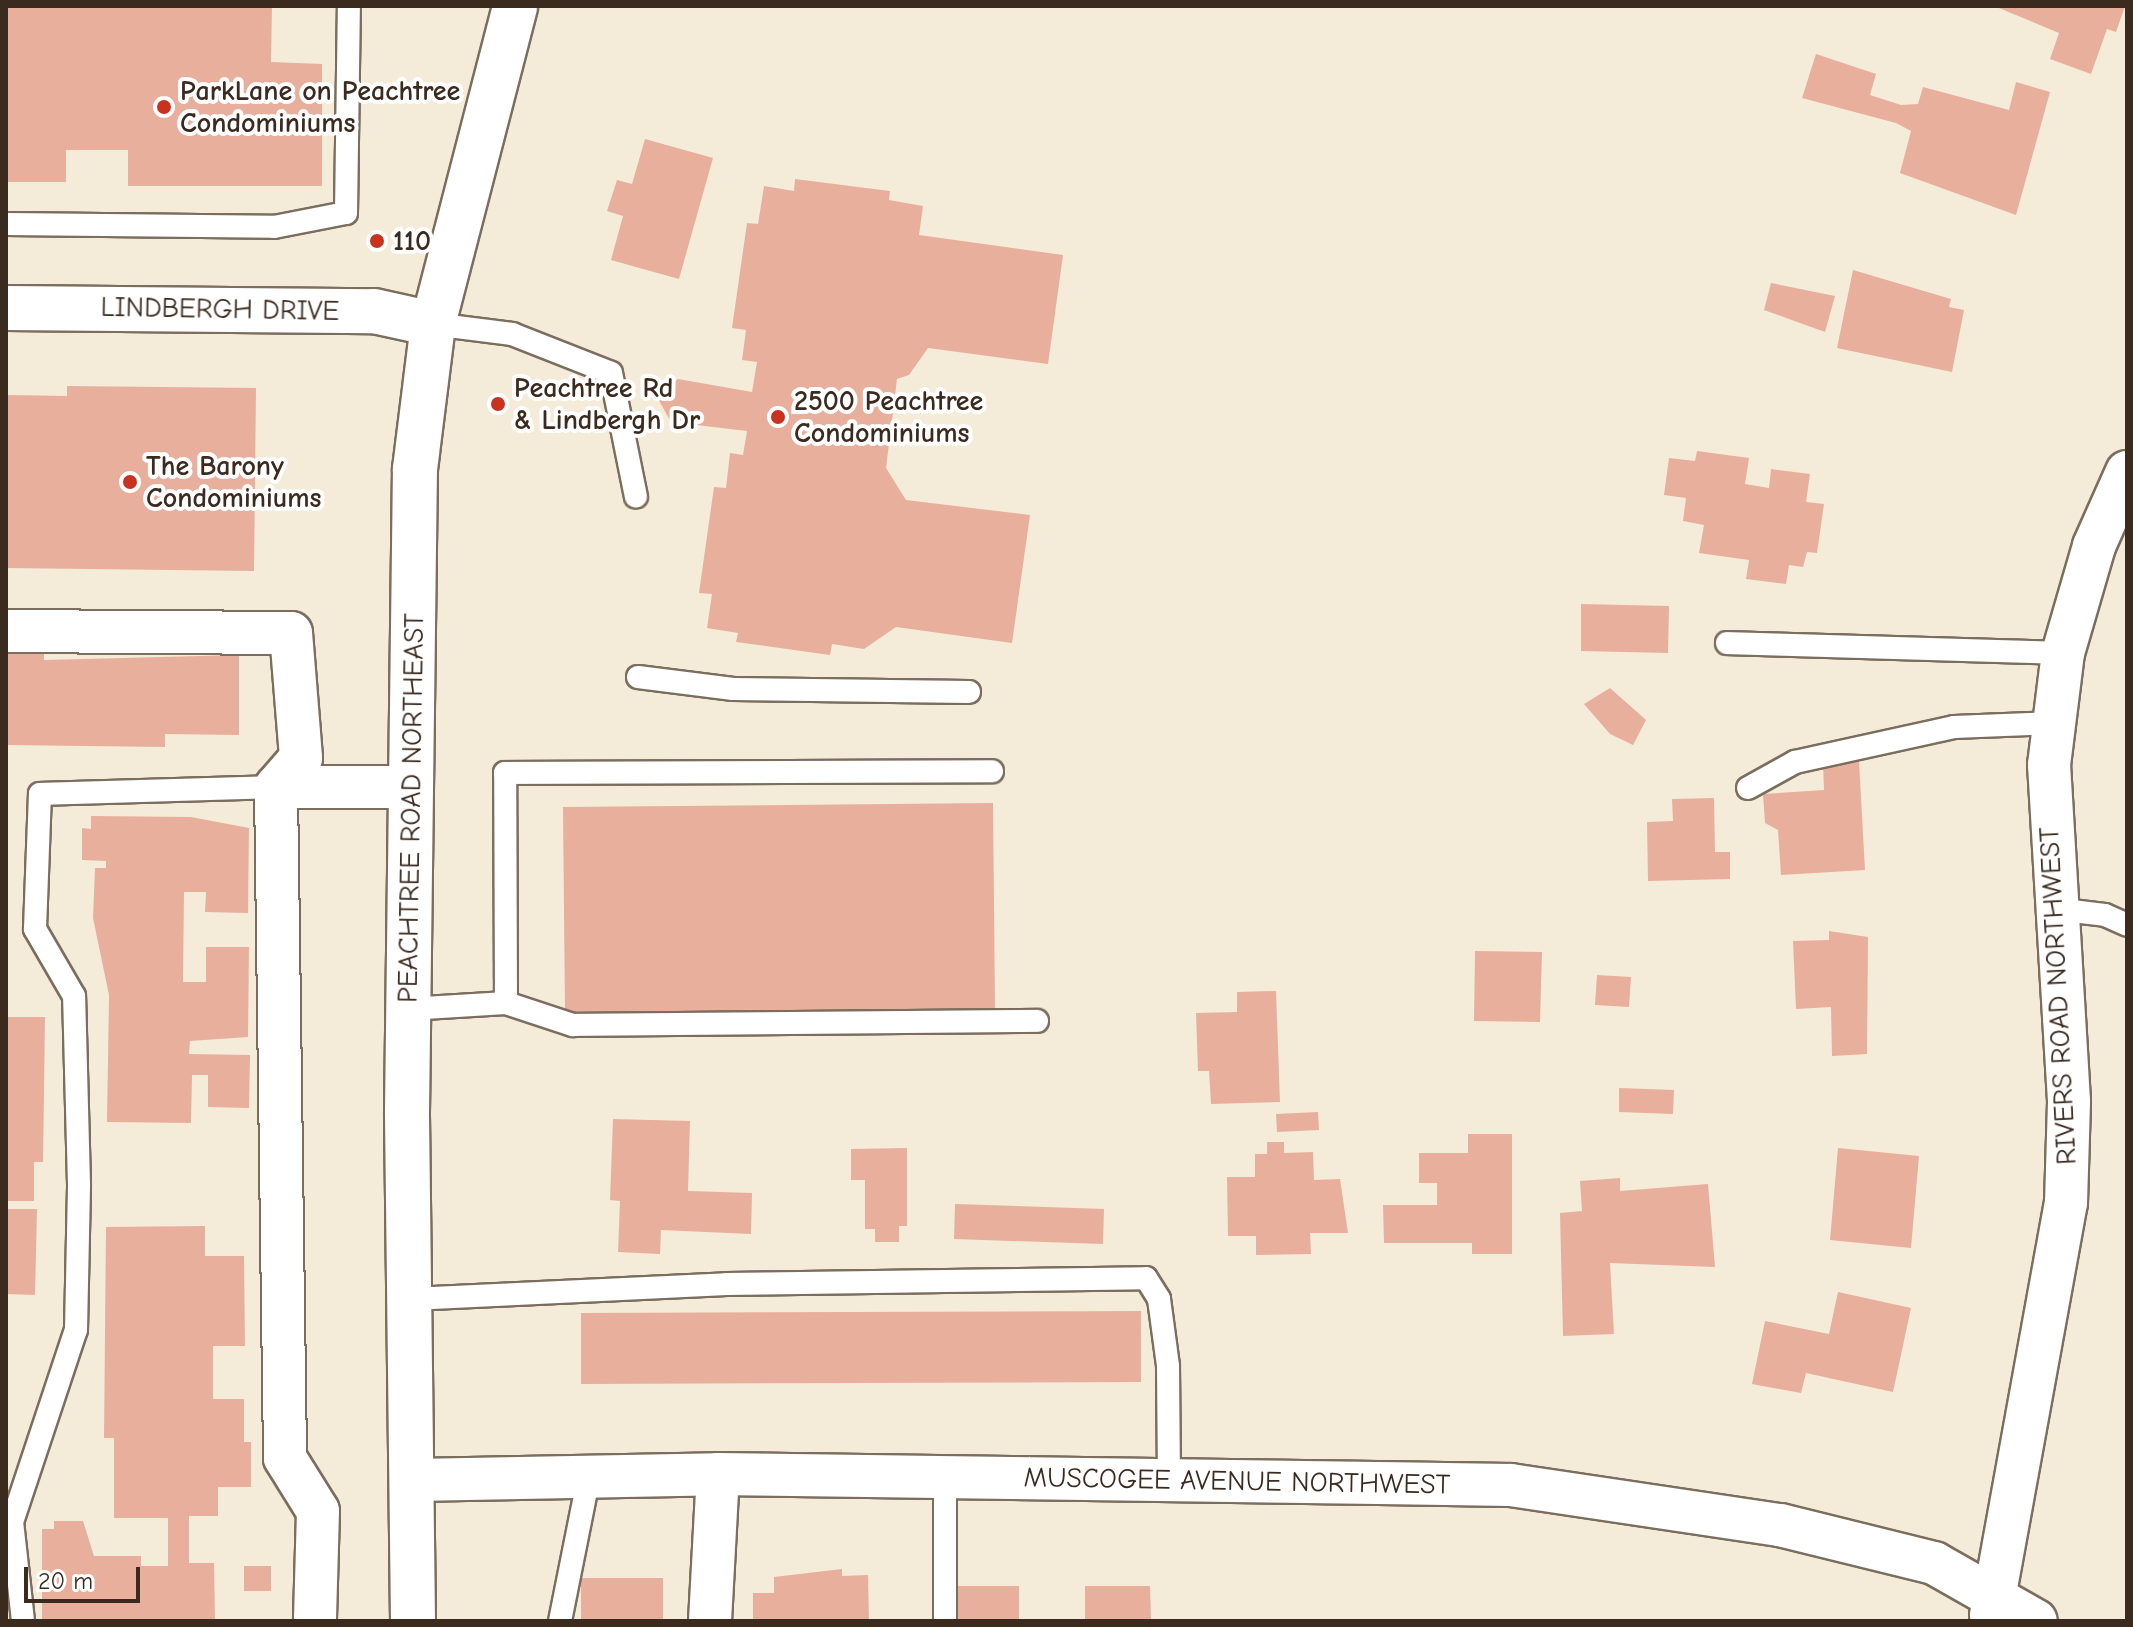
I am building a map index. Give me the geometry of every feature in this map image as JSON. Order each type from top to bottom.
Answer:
[{"type":"main road","name":"PEACHTREE ROAD NORTHEAST","points":[[413,1621],[408,1009],[415,469],[433,324],[507,9]]},
{"type":"main road","name":"LINDBERGH DRIVE","points":[[6,308],[374,311],[433,324]]},
{"type":"street","name":"RIVERS ROAD NORTHWEST","points":[[1991,1605],[2066,1203],[2069,1101],[2055,909],[2055,723],[2063,653],[2094,546],[2127,472]]},
{"type":"street","points":[[6,631],[291,633],[301,758],[276,787],[285,1458],[318,1511],[315,1621]]},
{"type":"street","points":[[276,787],[411,787]]},
{"type":"street","points":[[710,1621],[718,1474]]},
{"type":"street","name":"MUSCOGEE AVENUE NORTHWEST","points":[[414,1480],[718,1474],[1511,1485],[1780,1525],[1934,1563],[1991,1605],[2036,1621]]},
{"type":"lane","points":[[6,224],[274,227],[346,213],[349,6]]},
{"type":"lane","points":[[433,324],[512,334],[611,373],[636,497]]},
{"type":"lane","points":[[1727,643],[2063,653]]},
{"type":"lane","points":[[638,677],[733,689],[969,692]]},
{"type":"lane","points":[[1748,788],[1795,762],[1954,727],[2055,723]]},
{"type":"lane","points":[[506,1003],[505,773],[992,771]]},
{"type":"lane","points":[[23,1621],[12,1522],[76,1330],[78,1213],[74,996],[35,929],[40,794],[276,787]]},
{"type":"lane","points":[[2055,909],[2105,915],[2127,925]]},
{"type":"lane","points":[[408,1009],[506,1003],[573,1025],[1037,1021]]},
{"type":"lane","points":[[411,1299],[727,1284],[1146,1278],[1159,1299],[1168,1366],[1169,1480]]},
{"type":"lane","points":[[560,1621],[589,1476]]},
{"type":"lane","points":[[945,1477],[945,1621]]},
{"type":"building","name":"ParkLane on Peachtree Condominiums","points":[[6,6],[272,6],[271,62],[322,64],[322,186],[128,186],[128,150],[66,150],[66,182],[6,182]]},
{"type":"building","points":[[1994,6],[2125,6],[2116,32],[2107,29],[2091,74],[2050,59],[2059,33]]},
{"type":"building","points":[[1816,54],[1876,74],[1870,95],[1901,105],[1918,104],[1923,87],[2009,110],[2016,82],[2050,92],[2016,215],[1900,173],[1911,131],[1896,123],[1802,98]]},
{"type":"building","points":[[645,139],[713,158],[679,279],[611,260],[623,216],[607,211],[617,180],[632,184]]},
{"type":"building","name":"2500 Peachtree Condominiums","points":[[795,179],[890,191],[889,200],[923,206],[919,235],[1063,255],[1048,364],[928,348],[909,375],[897,379],[886,468],[906,500],[1030,515],[1012,643],[896,627],[864,649],[832,644],[830,655],[736,642],[738,633],[707,628],[712,594],[699,593],[714,487],[726,488],[730,453],[743,455],[747,431],[671,422],[657,397],[678,379],[752,392],[757,362],[742,360],[746,330],[732,328],[747,223],[758,224],[764,186],[794,191]]},
{"type":"building","points":[[1853,270],[1951,299],[1949,307],[1964,310],[1952,372],[1837,348]]},
{"type":"building","points":[[1771,283],[1835,296],[1825,332],[1764,310]]},
{"type":"building","name":"The Barony Condominiums","points":[[67,386],[256,388],[254,571],[6,568],[6,395],[67,396]]},
{"type":"building","points":[[1697,451],[1749,458],[1745,484],[1769,488],[1771,469],[1810,474],[1806,502],[1824,504],[1817,553],[1807,552],[1803,567],[1789,565],[1786,584],[1746,579],[1749,560],[1699,553],[1704,525],[1683,521],[1686,498],[1664,495],[1669,458],[1695,461]]},
{"type":"building","points":[[1581,604],[1669,606],[1668,653],[1581,651]]},
{"type":"building","points":[[6,648],[44,648],[44,660],[239,655],[239,735],[165,734],[165,747],[6,745]]},
{"type":"building","points":[[1610,688],[1646,720],[1633,745],[1610,734],[1584,704]]},
{"type":"building","points":[[1859,761],[1865,870],[1781,875],[1778,830],[1765,823],[1763,794],[1824,790],[1823,763]]},
{"type":"building","points":[[1714,798],[1715,852],[1730,852],[1730,879],[1648,881],[1647,822],[1673,821],[1672,799]]},
{"type":"building","points":[[993,803],[995,1009],[565,1013],[563,807]]},
{"type":"building","points":[[91,816],[191,817],[249,828],[248,913],[205,912],[206,892],[184,892],[183,982],[206,982],[206,947],[249,947],[248,1037],[190,1041],[189,1054],[250,1055],[249,1108],[208,1107],[208,1075],[192,1075],[191,1123],[107,1122],[109,995],[93,918],[95,868],[106,868],[106,861],[82,860],[82,828],[91,829]]},
{"type":"building","points":[[1829,931],[1868,937],[1867,1054],[1832,1056],[1831,1007],[1796,1009],[1793,941],[1829,940]]},
{"type":"building","points":[[1475,951],[1542,952],[1540,1022],[1474,1021]]},
{"type":"building","points":[[1597,975],[1631,977],[1629,1007],[1595,1005]]},
{"type":"building","points":[[1276,991],[1280,1102],[1211,1104],[1209,1071],[1198,1071],[1196,1013],[1237,1012],[1237,992]]},
{"type":"building","points":[[6,1017],[45,1017],[43,1162],[34,1162],[34,1201],[6,1201]]},
{"type":"building","points":[[1619,1088],[1674,1090],[1673,1114],[1619,1112]]},
{"type":"building","points":[[1318,1112],[1319,1130],[1277,1132],[1276,1114]]},
{"type":"building","points":[[613,1119],[690,1121],[688,1191],[752,1193],[751,1234],[661,1230],[660,1254],[618,1252],[620,1201],[610,1200]]},
{"type":"building","points":[[1468,1134],[1512,1134],[1512,1254],[1472,1254],[1472,1243],[1384,1243],[1383,1205],[1437,1205],[1437,1183],[1419,1183],[1419,1153],[1468,1153]]},
{"type":"building","points":[[1267,1142],[1284,1142],[1284,1153],[1313,1152],[1314,1180],[1340,1179],[1348,1233],[1310,1233],[1311,1254],[1256,1255],[1256,1236],[1228,1236],[1227,1177],[1255,1177],[1255,1154],[1267,1154]]},
{"type":"building","points":[[907,1148],[907,1226],[899,1226],[899,1242],[875,1242],[875,1229],[865,1229],[865,1180],[851,1180],[851,1149]]},
{"type":"building","points":[[1838,1148],[1919,1156],[1911,1248],[1830,1240]]},
{"type":"building","points":[[1620,1178],[1620,1191],[1708,1184],[1715,1267],[1610,1263],[1614,1334],[1563,1336],[1560,1213],[1582,1211],[1580,1181]]},
{"type":"building","points":[[955,1204],[1104,1209],[1103,1244],[954,1239]]},
{"type":"building","points":[[6,1209],[37,1209],[35,1295],[6,1294]]},
{"type":"building","points":[[205,1226],[205,1256],[244,1256],[245,1346],[213,1346],[213,1399],[244,1399],[244,1442],[251,1442],[251,1487],[218,1487],[218,1516],[189,1516],[189,1563],[214,1563],[215,1621],[42,1621],[42,1529],[54,1529],[54,1521],[83,1521],[94,1556],[141,1556],[141,1566],[168,1566],[168,1518],[114,1518],[114,1438],[104,1438],[106,1227]]},
{"type":"building","points":[[1838,1292],[1911,1308],[1893,1392],[1806,1373],[1801,1393],[1752,1384],[1765,1321],[1829,1334]]},
{"type":"building","points":[[1141,1311],[1141,1382],[581,1384],[581,1313]]},
{"type":"building","points":[[244,1566],[271,1566],[271,1591],[244,1591]]},
{"type":"building","points":[[842,1569],[842,1576],[868,1575],[869,1621],[753,1621],[753,1593],[774,1593],[774,1577]]},
{"type":"building","points":[[581,1578],[663,1578],[663,1621],[581,1621]]},
{"type":"building","points":[[952,1586],[1019,1586],[1019,1621],[952,1621]]},
{"type":"building","points":[[1085,1586],[1150,1586],[1151,1621],[1085,1621]]},
{"type":"place","name":"ParkLane on Peachtree Condominiums","points":[[164,107]]},
{"type":"place","name":"110","points":[[377,241]]},
{"type":"place","name":"Peachtree Rd & Lindbergh Dr","points":[[498,404]]},
{"type":"place","name":"2500 Peachtree Condominiums","points":[[778,417]]},
{"type":"place","name":"The Barony Condominiums","points":[[130,482]]}]
